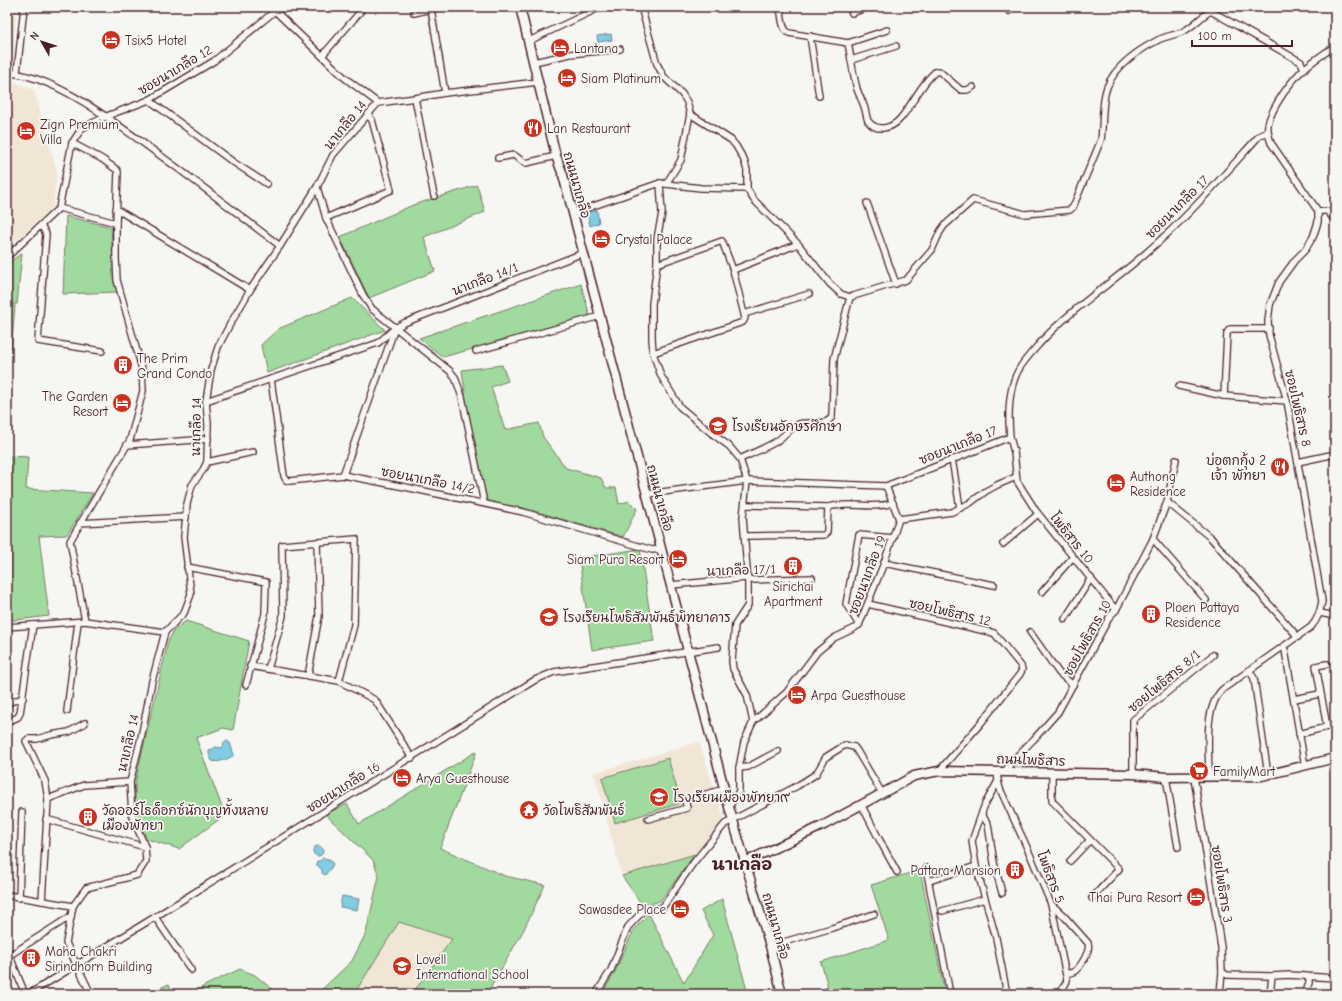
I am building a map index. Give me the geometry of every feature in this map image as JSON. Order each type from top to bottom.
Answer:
[{"type":"street","points":[[17,73],[24,7]]},
{"type":"street","points":[[414,13],[439,7]]},
{"type":"street","name":"ถนนนาเกลือ","points":[[520,7],[556,156],[563,175],[732,820],[770,946],[782,994]]},
{"type":"street","points":[[529,41],[601,7]]},
{"type":"street","points":[[640,7],[657,64],[664,77],[682,94],[687,102],[690,114],[681,160],[663,183],[662,213],[657,239],[657,264],[652,304],[653,353],[661,376],[680,407],[729,446],[740,459],[747,481],[746,504],[743,517],[748,605],[735,625],[732,661],[733,669],[747,695],[753,722]]},
{"type":"street","points":[[780,7],[785,31],[848,43],[887,30]]},
{"type":"street","points":[[849,7],[852,13],[868,7]]},
{"type":"street","points":[[276,8],[345,78],[378,103]]},
{"type":"street","name":"ซอยนาเกลือ 12","points":[[59,208],[72,143],[82,128],[107,116],[149,100],[214,61],[276,8]]},
{"type":"street","points":[[431,9],[445,93]]},
{"type":"street","points":[[690,114],[731,140],[744,160],[747,170],[747,189],[754,200],[798,244],[830,284],[841,294],[850,297],[906,280],[932,250],[944,226],[973,200],[1024,214],[1070,210],[1102,140],[1105,93],[1110,80],[1122,65],[1131,58],[1157,41],[1184,31],[1211,11],[1301,62],[1304,69]]},
{"type":"street","points":[[322,56],[360,12]]},
{"type":"street","points":[[810,36],[819,96]]},
{"type":"street","points":[[848,43],[855,81],[865,107],[867,117],[877,128],[885,128],[899,120],[908,109],[922,86],[935,72],[940,71],[961,90],[967,90],[974,87]]},
{"type":"street","points":[[851,60],[896,46]]},
{"type":"street","points":[[1335,46],[1304,69],[1279,100],[1270,118],[1268,132],[1271,143],[1318,211],[1327,211],[1335,220]]},
{"type":"street","points":[[534,62],[570,54],[620,48]]},
{"type":"street","points":[[7,73],[17,73],[50,84],[107,116],[280,246]]},
{"type":"street","name":"นาเกลือ 14","points":[[91,994],[66,943],[71,916],[73,906],[86,888],[137,875],[146,860],[145,847],[132,815],[130,782],[141,738],[152,681],[165,632],[184,613],[191,594],[184,537],[187,504],[192,486],[203,470],[206,462],[208,424],[206,401],[211,370],[218,347],[250,290],[317,188],[333,155],[378,103],[538,82]]},
{"type":"street","points":[[415,98],[434,196]]},
{"type":"street","points":[[149,100],[233,162],[267,184]]},
{"type":"street","points":[[326,218],[391,190],[372,120],[368,116]]},
{"type":"street","name":"ซอยนาเกลือ 17","points":[[647,494],[747,481],[886,486],[1010,436],[1010,396],[1016,376],[1029,355],[1064,318],[1140,259],[1171,231],[1259,136],[1268,132]]},
{"type":"street","points":[[72,143],[102,158],[118,172],[116,209],[117,280],[142,369],[143,391],[130,440],[70,540],[85,621]]},
{"type":"street","points":[[498,158],[514,156],[526,163],[556,156]]},
{"type":"street","points":[[573,213],[663,183],[701,188],[747,189]]},
{"type":"street","points":[[317,188],[326,218],[363,295],[372,309],[456,377],[462,397],[484,503]]},
{"type":"street","points":[[867,203],[896,284]]},
{"type":"street","points":[[7,256],[59,208],[116,223]]},
{"type":"street","points":[[116,209],[250,290]]},
{"type":"street","name":"ซอยโพธิสาร 8","points":[[1318,211],[1318,222],[1313,237],[1305,250],[1295,260],[1279,282],[1268,314],[1269,329],[1287,401],[1298,462],[1322,601],[1320,613]]},
{"type":"street","points":[[41,225],[46,234],[38,341],[102,351]]},
{"type":"street","points":[[653,353],[743,322],[745,318],[733,270],[722,241],[657,264]]},
{"type":"street","points":[[733,270],[798,244]]},
{"type":"street","name":"นาเกลือ 14/1","points":[[206,401],[378,342],[395,328],[404,323],[583,253]]},
{"type":"street","points":[[744,314],[809,294]]},
{"type":"street","points":[[740,459],[761,450],[799,424],[825,422],[830,420],[832,417],[834,359],[850,297]]},
{"type":"street","points":[[476,351],[600,316]]},
{"type":"street","points":[[343,475],[395,328]]},
{"type":"street","points":[[1224,396],[1227,333],[1230,329],[1269,329]]},
{"type":"street","name":"ซอยนาเกลือ 14/2","points":[[271,379],[285,479],[290,481],[343,475],[484,503],[522,512],[652,550],[661,549]]},
{"type":"street","points":[[1179,386],[1224,396],[1287,401]]},
{"type":"street","points":[[886,486],[899,519],[952,512],[986,491],[1016,477],[1014,452],[1010,436]]},
{"type":"street","points":[[127,445],[208,440]]},
{"type":"street","points":[[206,462],[253,452]]},
{"type":"street","points":[[1298,462],[1335,454]]},
{"type":"street","points":[[952,460],[960,508]]},
{"type":"street","name":"ซอยโพธิสาร 10","points":[[1001,771],[1034,739],[1058,712],[1110,616],[1116,610],[1153,540],[1167,502],[1176,460]]},
{"type":"street","name":"โพธิสาร 10","points":[[1016,477],[1018,485],[1038,514],[1116,610]]},
{"type":"street","points":[[1167,502],[1211,538],[1298,637]]},
{"type":"street","points":[[746,504],[828,507],[893,503]]},
{"type":"street","points":[[745,536],[824,535],[827,532],[828,507]]},
{"type":"street","points":[[1003,544],[1038,514]]},
{"type":"street","points":[[80,523],[186,517]]},
{"type":"street","name":"ซอยนาเกลือ 19","points":[[729,807],[739,792],[739,768],[744,742],[753,722],[787,692],[817,652],[834,638],[859,625],[884,563],[899,519]]},
{"type":"street","points":[[859,625],[846,604],[859,535],[893,538]]},
{"type":"street","points":[[268,669],[283,616],[282,545],[356,539],[354,626],[339,681]]},
{"type":"street","points":[[1153,540],[1206,600]]},
{"type":"street","points":[[308,676],[320,616],[317,542]]},
{"type":"street","points":[[1042,592],[1073,557]]},
{"type":"street","points":[[884,563],[994,585]]},
{"type":"street","points":[[187,567],[266,582],[265,614],[246,685]]},
{"type":"street","name":"นาเกลือ 17/1","points":[[671,585],[747,578],[752,580],[812,578]]},
{"type":"street","points":[[1066,619],[1091,578]]},
{"type":"street","name":"ซอยโพธิสาร 12","points":[[868,604],[994,633],[1021,666],[1022,670],[1020,674],[1001,699],[939,771]]},
{"type":"street","points":[[1209,777],[1209,732],[1215,698],[1223,689],[1311,627],[1317,621],[1320,613],[1335,616]]},
{"type":"street","points":[[7,628],[85,621],[165,632]]},
{"type":"street","points":[[68,711],[78,622]]},
{"type":"street","points":[[7,722],[18,717],[20,713],[33,625]]},
{"type":"street","points":[[1030,632],[1059,673],[1073,685]]},
{"type":"street","name":"ซอยนาเกลือ 16","points":[[29,994],[412,758],[535,680],[554,672],[718,647]]},
{"type":"street","points":[[1284,647],[1286,650],[1305,766]]},
{"type":"street","name":"ซอยโพธิสาร 8/1","points":[[1133,774],[1133,720],[1213,655]]},
{"type":"street","points":[[1299,734],[1327,728],[1316,666],[1327,664]]},
{"type":"street","points":[[250,666],[339,681],[376,700],[412,758]]},
{"type":"street","points":[[1249,670],[1254,678],[1268,775]]},
{"type":"street","points":[[1294,699],[1320,694]]},
{"type":"street","points":[[7,703],[23,698]]},
{"type":"street","points":[[42,900],[48,799],[45,781],[26,743],[26,740],[42,738],[50,734],[69,732],[85,722]]},
{"type":"street","points":[[596,994],[611,970],[628,927],[644,910],[662,908],[694,862],[725,824],[797,786],[816,774],[826,757],[845,745],[854,747],[857,750],[882,793]]},
{"type":"street","points":[[739,768],[748,767],[778,751]]},
{"type":"street","name":"ถนนโพธิสาร","points":[[745,862],[824,825],[914,776],[939,771],[1133,774],[1166,777],[1262,776],[1335,758]]},
{"type":"street","name":"โพธิสาร 5","points":[[1001,771],[998,781],[1040,875],[1051,904],[1066,974],[1066,983],[1059,994]]},
{"type":"street","points":[[1052,773],[1052,801],[1119,869],[1092,898]]},
{"type":"street","points":[[1166,777],[1178,847]]},
{"type":"street","name":"ซอยโพธิสาร 3","points":[[1194,777],[1220,947],[1222,972],[1220,994]]},
{"type":"street","points":[[998,781],[985,804],[972,842],[976,866],[996,938],[1007,994]]},
{"type":"street","points":[[48,799],[84,785],[130,782]]},
{"type":"street","points":[[648,819],[687,808],[685,800],[724,789]]},
{"type":"street","points":[[861,804],[878,839],[897,872]]},
{"type":"street","points":[[20,898],[22,812]]},
{"type":"street","points":[[982,815],[988,824],[994,863],[1002,893]]},
{"type":"street","points":[[46,819],[145,847]]},
{"type":"street","points":[[1070,861],[1090,840]]},
{"type":"street","points":[[929,881],[976,866]]},
{"type":"street","points":[[926,868],[950,994]]},
{"type":"street","points":[[7,895],[73,906]]},
{"type":"street","points":[[942,911],[985,899]]},
{"type":"street","points":[[1051,904],[1064,916],[1090,947],[1089,951],[1075,971],[1066,974]]},
{"type":"street","points":[[770,946],[874,914]]},
{"type":"street","points":[[25,994],[8,954],[71,916]]},
{"type":"street","points":[[155,917],[191,970]]},
{"type":"street","points":[[1222,972],[1227,975],[1289,975],[1335,978]]},
{"type":"street","points":[[1270,994],[1272,976]]},
{"type":"street","points":[[1305,994],[1309,983],[1309,977]]},
{"type":"shaded area","points":[[7,7],[17,7],[11,67],[7,67]]},
{"type":"shaded area","name":"Zign Premium Villa","points":[[7,81],[14,82],[34,90],[57,171],[53,208],[10,246],[7,238]]},
{"type":"shaded area","name":"โรงเรียนเมืองพัทยา๙","points":[[699,742],[725,821],[695,854],[622,876],[594,773]]},
{"type":"shaded area","name":"Lovell International School","points":[[399,922],[452,939],[412,994],[354,994]]},
{"type":"green space","points":[[477,185],[485,212],[424,237],[435,271],[369,298],[340,237],[413,205]]},
{"type":"green space","points":[[66,216],[111,227],[114,282],[117,292],[63,294]]},
{"type":"green space","points":[[22,253],[17,304],[7,305],[7,264]]},
{"type":"green space","points":[[581,284],[590,317],[443,357],[419,338]]},
{"type":"green space","points":[[352,298],[385,330],[267,373],[261,345],[278,329]]},
{"type":"green space","points":[[7,306],[15,306],[11,351],[7,351]]},
{"type":"green space","points":[[502,365],[508,381],[491,387],[505,430],[539,423],[543,437],[566,468],[601,478],[606,488],[616,488],[619,504],[629,501],[637,509],[623,537],[524,508],[487,502],[470,429],[462,370]]},
{"type":"green space","points":[[7,456],[28,457],[26,489],[93,493],[67,535],[39,536],[49,616],[7,621]]},
{"type":"green space","points":[[640,549],[654,641],[592,650],[579,558]]},
{"type":"green space","points":[[186,621],[249,641],[233,730],[223,728],[196,738],[225,815],[179,849],[147,839],[135,815],[135,783],[168,642],[174,630]]},
{"type":"green space","points":[[477,751],[440,848],[505,876],[545,885],[523,931],[487,994],[412,994],[452,939],[399,922],[354,994],[317,994],[352,961],[366,933],[379,876],[373,860],[325,814],[347,804],[359,824]]},
{"type":"green space","points":[[668,758],[681,803],[615,823],[602,778]]},
{"type":"green space","points":[[695,854],[660,901],[643,906],[622,876]]},
{"type":"green space","points":[[920,870],[945,994],[810,994],[828,987],[821,962],[889,940],[871,885]]},
{"type":"green space","points":[[722,899],[748,994],[602,994],[616,970],[634,929],[649,914],[684,983],[713,935],[701,911]]},
{"type":"green space","points":[[240,969],[255,975],[278,994],[190,994],[206,985]]},
{"type":"green space","points":[[169,984],[173,994],[145,994]]},
{"type":"water","points":[[611,34],[612,40],[598,42],[597,36]]},
{"type":"water","points":[[597,210],[599,223],[590,226],[587,213]]},
{"type":"water","points":[[226,740],[230,743],[234,755],[221,761],[212,761],[209,751],[216,747],[223,747]]},
{"type":"water","points":[[316,846],[320,846],[323,851],[320,856],[316,856],[313,853],[313,849]]},
{"type":"water","points":[[323,858],[329,859],[333,864],[325,875],[316,864],[317,861],[320,861]]},
{"type":"water","points":[[342,896],[359,899],[357,910],[340,907]]},
{"type":"place","name":"Tsix5 Hotel","points":[[111,40]]},
{"type":"place","name":"Lantana","points":[[560,48]]},
{"type":"place","name":"Siam Platinum","points":[[567,78]]},
{"type":"place","name":"Lan Restaurant","points":[[533,128]]},
{"type":"place","name":"Zign Premium Villa","points":[[26,131]]},
{"type":"place","name":"Crystal Palace","points":[[601,239]]},
{"type":"place","name":"The Prim Grand Condo","points":[[123,365]]},
{"type":"place","name":"The Garden Resort","points":[[122,403]]},
{"type":"place","name":"โรงเรียนอักษรศึกษา","points":[[718,426]]},
{"type":"place","name":"บ่อตกกุ้ง 2 เจ้า พัทยา","points":[[1280,467]]},
{"type":"place","name":"Authong Residence","points":[[1116,483]]},
{"type":"place","name":"Siam Pura Resort","points":[[678,559]]},
{"type":"place","name":"Sirichai Apartment","points":[[793,566]]},
{"type":"place","name":"Ploen Pattaya Residence","points":[[1151,614]]},
{"type":"place","name":"โรงเรียนโพธิสัมพันธ์พิทยาคาร","points":[[549,617]]},
{"type":"place","name":"Arpa Guesthouse","points":[[797,695]]},
{"type":"place","name":"FamilyMart","points":[[1199,771]]},
{"type":"place","name":"Arya Guesthouse","points":[[402,778]]},
{"type":"place","name":"โรงเรียนเมืองพัทยา๙","points":[[659,797]]},
{"type":"place","name":"วัดโพธิสัมพันธ์","points":[[529,810]]},
{"type":"place","name":"วัดออร์โธด็อกซ์นักบุญทั้งหลาย เมืองพัทยา","points":[[88,817]]},
{"type":"place","name":"Pattara Mansion","points":[[1015,870]]},
{"type":"place","name":"Thai Pura Resort","points":[[1196,897]]},
{"type":"place","name":"Sawasdee Place","points":[[680,909]]},
{"type":"place","name":"Maha Chakri Sirindhorn Building","points":[[31,958]]},
{"type":"place","name":"Lovell International School","points":[[402,966]]},
{"type":"district","name":"นาเกลือ","points":[[742,864]]}]
